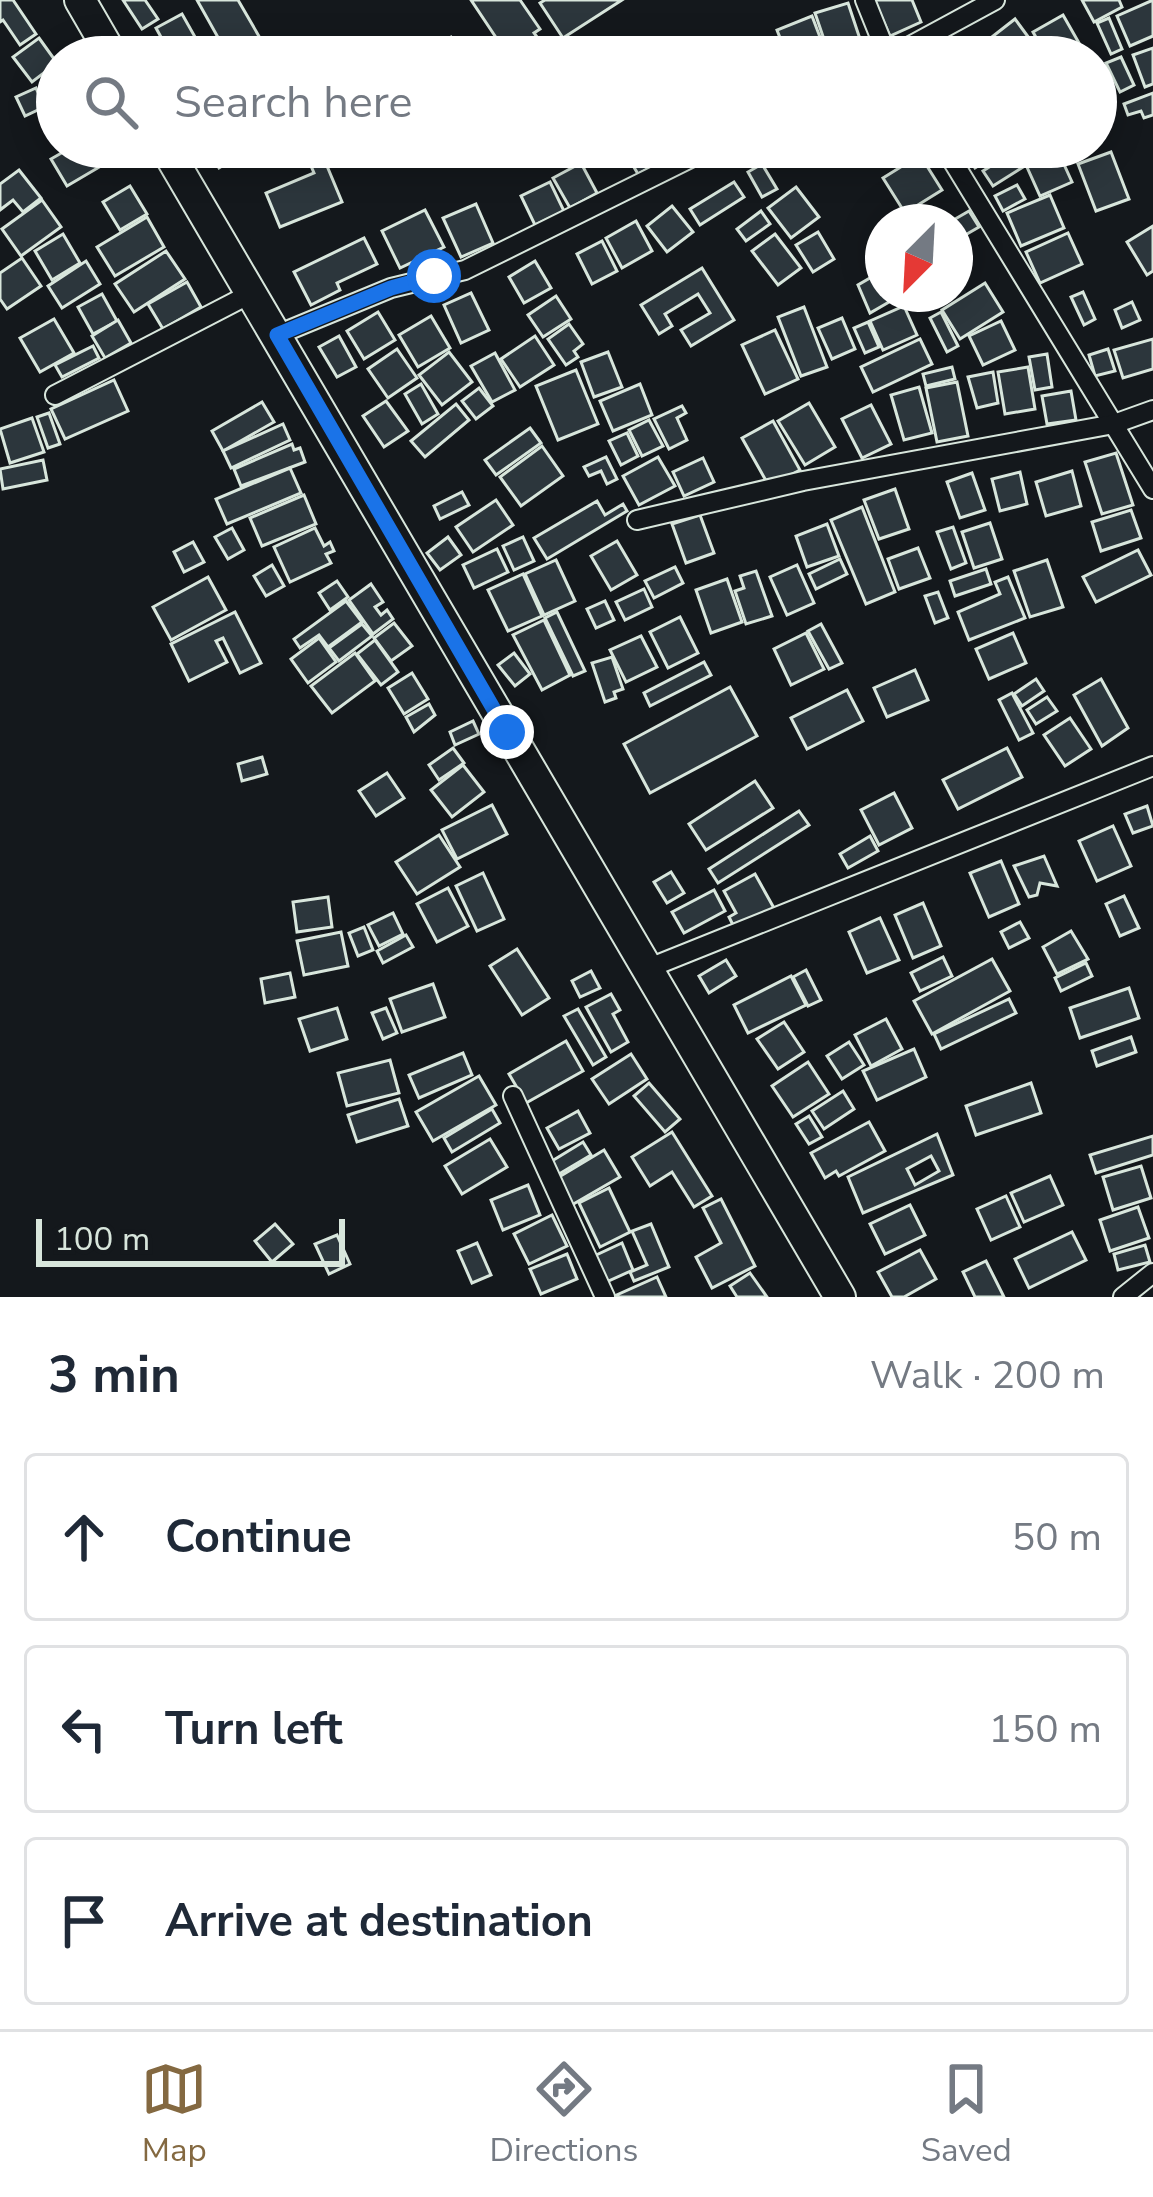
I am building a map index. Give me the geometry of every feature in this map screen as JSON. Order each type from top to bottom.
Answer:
[{"type":"main road","points":[[80,0],[101,36]]},
{"type":"main road","points":[[177,168],[840,1297]]},
{"type":"street","points":[[865,0],[880,36]]},
{"type":"street","points":[[928,36],[995,0]]},
{"type":"street","points":[[277,335],[391,288],[465,270],[671,168]]},
{"type":"street","points":[[957,168],[1153,489]]},
{"type":"street","points":[[56,395],[250,294]]},
{"type":"street","points":[[637,520],[803,481],[1114,424],[1153,410]]},
{"type":"street","points":[[649,968],[1153,766]]},
{"type":"street","points":[[513,1096],[605,1297]]},
{"type":"street","points":[[1123,1297],[1153,1273]]},
{"type":"building","points":[[0,0],[13,0],[36,34],[20,45],[0,22]]},
{"type":"building","points":[[123,0],[145,0],[158,19],[142,29]]},
{"type":"building","points":[[197,0],[238,0],[259,36],[217,36]]},
{"type":"building","points":[[471,0],[520,0],[540,29],[536,36],[495,36]]},
{"type":"building","points":[[545,0],[622,0],[566,36],[540,3]]},
{"type":"building","points":[[874,0],[912,0],[921,22],[890,36]]},
{"type":"building","points":[[1082,0],[1119,0],[1122,7],[1094,22]]},
{"type":"building","points":[[1153,0],[1153,36],[1130,46],[1117,16]]},
{"type":"building","points":[[848,3],[859,36],[823,36],[815,13]]},
{"type":"building","points":[[182,14],[194,36],[160,36],[156,28]]},
{"type":"building","points":[[1063,15],[1075,36],[1035,36],[1033,32]]},
{"type":"building","points":[[812,16],[820,36],[779,36],[777,30]]},
{"type":"building","points":[[1109,18],[1117,36],[1103,36],[1097,23]]},
{"type":"building","points":[[1015,19],[1028,36],[993,36]]},
{"type":"building","points":[[36,40],[36,79],[32,82],[13,57]]},
{"type":"building","points":[[1153,48],[1153,84],[1145,87],[1133,55]]},
{"type":"building","points":[[1121,57],[1134,85],[1120,92],[1117,86],[1117,59]]},
{"type":"building","points":[[36,88],[36,111],[25,116],[16,97]]},
{"type":"building","points":[[1153,93],[1153,115],[1144,118],[1141,111],[1128,115],[1124,104]]},
{"type":"building","points":[[56,168],[98,168],[67,186]]},
{"type":"building","points":[[312,168],[328,168],[342,202],[280,227],[266,193],[314,173]]},
{"type":"building","points":[[572,168],[584,168],[597,193],[570,208],[553,178]]},
{"type":"building","points":[[764,168],[777,189],[762,197],[748,172]]},
{"type":"building","points":[[899,168],[928,168],[942,190],[919,204],[899,204],[883,178]]},
{"type":"building","points":[[988,168],[1021,168],[993,186],[983,171]]},
{"type":"building","points":[[1027,168],[1066,168],[1072,182],[1040,196]]},
{"type":"building","points":[[1080,168],[1117,168],[1129,199],[1096,211]]},
{"type":"building","points":[[19,170],[41,198],[23,212],[13,200],[0,210],[0,184]]},
{"type":"building","points":[[550,182],[564,211],[535,225],[521,196]]},
{"type":"building","points":[[734,182],[744,197],[700,225],[690,209]]},
{"type":"building","points":[[1017,185],[1025,199],[1003,211],[995,196]]},
{"type":"building","points":[[130,186],[147,214],[120,230],[103,202]]},
{"type":"building","points":[[796,187],[819,217],[791,238],[768,208]]},
{"type":"building","points":[[1050,195],[1064,228],[1021,246],[1007,213]]},
{"type":"building","points":[[42,200],[61,227],[21,256],[2,229]]},
{"type":"building","points":[[476,204],[493,243],[461,257],[443,218]]},
{"type":"building","points":[[672,206],[693,232],[667,252],[647,226]]},
{"type":"building","points":[[425,210],[444,247],[400,268],[382,231]]},
{"type":"building","points":[[761,211],[770,224],[746,241],[737,229]]},
{"type":"building","points":[[147,217],[164,247],[115,276],[97,247]]},
{"type":"building","points":[[636,221],[652,251],[622,268],[606,238]]},
{"type":"building","points":[[1153,226],[1153,271],[1147,275],[1127,242]]},
{"type":"building","points":[[818,232],[834,259],[813,272],[796,245]]},
{"type":"building","points":[[1068,233],[1082,264],[1040,283],[1026,252]]},
{"type":"building","points":[[63,234],[80,263],[52,280],[35,251]]},
{"type":"building","points":[[775,234],[801,268],[778,285],[752,251]]},
{"type":"building","points":[[364,238],[377,264],[337,283],[340,290],[311,305],[294,272]]},
{"type":"building","points":[[602,241],[617,271],[592,284],[577,254]]},
{"type":"building","points":[[166,251],[185,279],[134,312],[115,284]]},
{"type":"building","points":[[22,258],[41,286],[7,309],[0,299],[0,273]]},
{"type":"building","points":[[86,261],[100,284],[62,308],[48,286]]},
{"type":"building","points":[[535,261],[551,288],[524,303],[509,277]]},
{"type":"building","points":[[702,268],[734,320],[691,346],[681,330],[710,313],[698,294],[665,314],[672,326],[659,334],[641,305]]},
{"type":"building","points":[[187,282],[201,307],[163,329],[148,304]]},
{"type":"building","points":[[985,283],[1003,312],[960,339],[943,312],[973,312],[973,291]]},
{"type":"building","points":[[1083,292],[1095,319],[1084,325],[1071,297]]},
{"type":"building","points":[[471,293],[489,330],[461,343],[444,305]]},
{"type":"building","points":[[102,294],[117,321],[93,334],[78,307]]},
{"type":"building","points":[[556,296],[571,319],[543,337],[528,315]]},
{"type":"building","points":[[1132,302],[1140,320],[1122,328],[1115,310]]},
{"type":"building","points":[[804,307],[827,367],[801,376],[778,317]]},
{"type":"building","points":[[378,312],[395,340],[364,359],[347,331]]},
{"type":"building","points":[[890,312],[907,312],[917,335],[883,350],[870,321]]},
{"type":"building","points":[[941,312],[958,346],[947,352],[930,318]]},
{"type":"building","points":[[431,316],[450,348],[418,367],[399,335]]},
{"type":"building","points":[[842,318],[855,349],[832,359],[818,328]]},
{"type":"building","points":[[54,319],[74,353],[40,372],[20,338]]},
{"type":"building","points":[[118,320],[131,343],[105,358],[92,336]]},
{"type":"building","points":[[1001,321],[1015,350],[983,365],[969,336]]},
{"type":"building","points":[[868,322],[879,347],[865,353],[854,328]]},
{"type":"building","points":[[569,324],[583,344],[574,351],[578,357],[566,365],[548,339]]},
{"type":"building","points":[[775,330],[798,379],[765,394],[742,345]]},
{"type":"building","points":[[339,336],[356,367],[337,377],[319,347]]},
{"type":"building","points":[[535,336],[554,365],[520,387],[501,359]]},
{"type":"building","points":[[920,339],[932,364],[873,392],[861,367]]},
{"type":"building","points":[[1153,339],[1153,369],[1123,378],[1114,350]]},
{"type":"building","points":[[93,346],[99,358],[62,377],[55,365]]},
{"type":"building","points":[[397,349],[417,378],[388,398],[368,369]]},
{"type":"building","points":[[1108,349],[1115,371],[1095,376],[1089,355]]},
{"type":"building","points":[[449,352],[472,382],[442,405],[419,375]]},
{"type":"building","points":[[608,352],[622,387],[594,397],[581,362]]},
{"type":"building","points":[[495,353],[515,390],[492,402],[471,366]]},
{"type":"building","points":[[1047,354],[1052,387],[1035,390],[1029,357]]},
{"type":"building","points":[[952,367],[955,379],[926,386],[923,374]]},
{"type":"building","points":[[1028,367],[1035,409],[1005,414],[998,372]]},
{"type":"building","points":[[576,370],[598,424],[558,440],[536,386]]},
{"type":"building","points":[[993,372],[998,403],[977,408],[968,377]]},
{"type":"building","points":[[114,380],[128,411],[65,439],[51,409]]},
{"type":"building","points":[[957,382],[968,436],[937,442],[926,388]]},
{"type":"building","points":[[421,384],[438,414],[422,424],[405,394]]},
{"type":"building","points":[[640,384],[652,415],[613,431],[600,401]]},
{"type":"building","points":[[919,387],[932,433],[904,440],[891,395]]},
{"type":"building","points":[[479,388],[493,406],[476,419],[462,401]]},
{"type":"building","points":[[1071,391],[1076,420],[1047,424],[1042,396]]},
{"type":"building","points":[[386,401],[408,431],[384,447],[363,416]]},
{"type":"building","points":[[262,402],[274,422],[223,451],[212,431]]},
{"type":"building","points":[[809,403],[835,447],[805,465],[778,421]]},
{"type":"building","points":[[456,404],[469,420],[425,457],[411,441]]},
{"type":"building","points":[[871,405],[891,444],[862,458],[842,419]]},
{"type":"building","points":[[682,406],[686,413],[677,418],[687,440],[669,449],[654,419]]},
{"type":"building","points":[[49,413],[60,444],[48,448],[37,417]]},
{"type":"building","points":[[32,418],[44,452],[10,463],[0,429]]},
{"type":"building","points":[[649,420],[663,446],[642,456],[629,430]]},
{"type":"building","points":[[773,421],[800,470],[769,486],[742,438]]},
{"type":"building","points":[[283,424],[290,440],[231,468],[223,451]]},
{"type":"building","points":[[530,428],[541,443],[496,475],[485,460]]},
{"type":"building","points":[[627,433],[638,456],[621,465],[609,441]]},
{"type":"building","points":[[292,444],[294,450],[300,448],[305,462],[241,486],[234,469]]},
{"type":"building","points":[[542,446],[563,476],[521,506],[500,477]]},
{"type":"building","points":[[1116,453],[1133,505],[1102,514],[1085,462]]},
{"type":"building","points":[[606,457],[617,479],[607,484],[601,471],[589,476],[584,467]]},
{"type":"building","points":[[658,457],[675,486],[639,505],[623,476]]},
{"type":"building","points":[[703,458],[714,482],[684,496],[673,472]]},
{"type":"building","points":[[43,460],[47,480],[3,489],[0,469]]},
{"type":"building","points":[[290,468],[301,493],[227,524],[216,499]]},
{"type":"building","points":[[1072,471],[1081,506],[1046,516],[1036,482]]},
{"type":"building","points":[[1020,472],[1027,504],[1000,511],[992,479]]},
{"type":"building","points":[[972,473],[985,510],[960,518],[947,482]]},
{"type":"building","points":[[895,489],[909,529],[879,539],[864,500]]},
{"type":"building","points":[[462,492],[469,505],[440,519],[434,506]]},
{"type":"building","points":[[304,495],[316,524],[262,546],[250,518]]},
{"type":"building","points":[[496,500],[513,525],[473,552],[456,527]]},
{"type":"building","points":[[597,501],[605,515],[623,504],[627,511],[547,559],[534,538]]},
{"type":"building","points":[[862,507],[895,592],[866,604],[831,520]]},
{"type":"building","points":[[1131,510],[1141,538],[1101,551],[1092,522]]},
{"type":"building","points":[[700,515],[714,553],[686,563],[672,524]]},
{"type":"building","points":[[990,523],[1002,559],[974,568],[962,532]]},
{"type":"building","points":[[827,524],[839,556],[807,567],[796,536]]},
{"type":"building","points":[[953,527],[966,563],[951,569],[937,532]]},
{"type":"building","points":[[232,528],[244,550],[228,559],[215,537]]},
{"type":"building","points":[[315,528],[324,546],[330,542],[334,551],[326,554],[331,563],[290,582],[274,547]]},
{"type":"building","points":[[448,537],[461,555],[440,570],[427,553]]},
{"type":"building","points":[[523,537],[534,561],[514,570],[503,546]]},
{"type":"building","points":[[617,541],[637,575],[611,590],[591,556]]},
{"type":"building","points":[[193,542],[204,562],[184,572],[174,552]]},
{"type":"building","points":[[918,548],[930,578],[899,589],[888,559]]},
{"type":"building","points":[[497,549],[508,572],[474,588],[463,565]]},
{"type":"building","points":[[1138,550],[1151,575],[1096,602],[1083,577]]},
{"type":"building","points":[[840,559],[847,574],[816,589],[809,574]]},
{"type":"building","points":[[556,560],[575,601],[544,615],[525,574]]},
{"type":"building","points":[[1047,560],[1063,607],[1030,617],[1014,571]]},
{"type":"building","points":[[272,565],[284,586],[266,596],[254,576]]},
{"type":"building","points":[[797,565],[814,603],[787,615],[770,577]]},
{"type":"building","points":[[675,567],[683,583],[654,598],[645,581]]},
{"type":"building","points":[[986,569],[991,584],[955,596],[950,581]]},
{"type":"building","points":[[756,571],[772,616],[746,624],[735,591],[744,588],[740,576]]},
{"type":"building","points":[[523,574],[542,616],[508,631],[488,590]]},
{"type":"building","points":[[208,577],[226,610],[171,640],[153,607]]},
{"type":"building","points":[[1008,577],[1025,618],[969,640],[958,612],[1000,594],[995,582]]},
{"type":"building","points":[[727,579],[742,622],[711,633],[696,590]]},
{"type":"building","points":[[337,581],[348,597],[330,610],[319,593]]},
{"type":"building","points":[[371,584],[383,602],[375,607],[381,615],[387,610],[393,619],[373,634],[349,600]]},
{"type":"building","points":[[644,589],[652,607],[625,620],[616,602]]},
{"type":"building","points":[[938,592],[948,618],[935,623],[925,596]]},
{"type":"building","points":[[346,601],[362,622],[328,647],[319,635],[300,648],[294,639]]},
{"type":"building","points":[[605,601],[614,620],[596,628],[587,609]]},
{"type":"building","points":[[235,612],[261,663],[240,673],[223,638],[216,641],[227,662],[189,681],[171,644]]},
{"type":"building","points":[[557,612],[585,671],[573,676],[545,618]]},
{"type":"building","points":[[680,617],[698,653],[668,668],[650,632]]},
{"type":"building","points":[[544,620],[570,675],[542,690],[513,635]]},
{"type":"building","points":[[394,623],[412,646],[391,661],[374,638]]},
{"type":"building","points":[[362,624],[372,636],[339,661],[329,648]]},
{"type":"building","points":[[821,624],[842,663],[829,669],[808,631]]},
{"type":"building","points":[[806,633],[824,669],[791,685],[774,649]]},
{"type":"building","points":[[1013,633],[1026,663],[989,679],[976,649]]},
{"type":"building","points":[[641,636],[657,667],[626,682],[610,650]]},
{"type":"building","points":[[319,638],[336,662],[308,683],[291,659]]},
{"type":"building","points":[[375,640],[398,672],[381,685],[357,654]]},
{"type":"building","points":[[355,653],[375,681],[332,713],[311,686]]},
{"type":"building","points":[[514,653],[530,674],[515,686],[498,665]]},
{"type":"building","points":[[612,657],[623,689],[605,702],[592,663]]},
{"type":"building","points":[[704,662],[711,675],[650,706],[644,693]]},
{"type":"building","points":[[915,670],[928,700],[887,717],[874,688]]},
{"type":"building","points":[[412,673],[428,699],[404,714],[388,688]]},
{"type":"building","points":[[1036,679],[1044,691],[1022,706],[1014,694]]},
{"type":"building","points":[[1101,679],[1128,728],[1102,746],[1074,695]]},
{"type":"building","points":[[730,687],[757,736],[650,793],[624,744]]},
{"type":"building","points":[[847,690],[863,721],[807,749],[791,718]]},
{"type":"building","points":[[1012,693],[1033,733],[1019,740],[999,700]]},
{"type":"building","points":[[1047,697],[1057,711],[1036,724],[1027,710]]},
{"type":"building","points":[[429,704],[435,715],[414,732],[406,717]]},
{"type":"building","points":[[1070,718],[1091,749],[1065,766],[1044,735]]},
{"type":"building","points":[[473,721],[479,734],[455,745],[450,732]]},
{"type":"building","points":[[453,748],[464,763],[439,780],[429,765]]},
{"type":"building","points":[[1007,748],[1022,777],[958,809],[943,780]]},
{"type":"building","points":[[262,757],[267,774],[242,781],[238,764]]},
{"type":"building","points":[[463,765],[484,792],[452,817],[431,790]]},
{"type":"building","points":[[387,773],[404,798],[376,816],[359,791]]},
{"type":"building","points":[[755,781],[773,808],[706,850],[689,824]]},
{"type":"building","points":[[894,793],[912,828],[879,845],[861,810]]},
{"type":"building","points":[[492,805],[507,834],[457,859],[442,830]]},
{"type":"building","points":[[1147,806],[1153,826],[1133,833],[1125,814]]},
{"type":"building","points":[[799,811],[809,825],[718,883],[709,869]]},
{"type":"building","points":[[1113,826],[1131,866],[1097,881],[1079,841]]},
{"type":"building","points":[[439,835],[460,867],[417,894],[396,862]]},
{"type":"building","points":[[870,836],[878,851],[848,868],[840,854]]},
{"type":"building","points":[[1044,856],[1057,886],[1040,883],[1037,895],[1029,897],[1014,866]]},
{"type":"building","points":[[1001,861],[1019,904],[989,917],[970,873]]},
{"type":"building","points":[[671,872],[684,893],[667,903],[654,882]]},
{"type":"building","points":[[483,873],[504,919],[477,931],[456,886]]},
{"type":"building","points":[[755,874],[775,910],[736,931],[729,917],[736,913],[724,891]]},
{"type":"building","points":[[448,888],[468,926],[437,942],[417,904]]},
{"type":"building","points":[[714,890],[725,911],[684,933],[672,912]]},
{"type":"building","points":[[1124,896],[1139,928],[1120,936],[1106,904]]},
{"type":"building","points":[[328,897],[332,927],[297,932],[293,902]]},
{"type":"building","points":[[923,903],[941,946],[913,958],[895,915]]},
{"type":"building","points":[[393,913],[403,934],[379,946],[368,925]]},
{"type":"building","points":[[880,918],[899,960],[867,973],[849,932]]},
{"type":"building","points":[[1020,922],[1029,938],[1009,948],[1001,932]]},
{"type":"building","points":[[364,927],[373,950],[358,956],[349,933]]},
{"type":"building","points":[[1071,931],[1088,959],[1057,974],[1043,947]]},
{"type":"building","points":[[341,932],[348,966],[304,975],[297,941]]},
{"type":"building","points":[[406,935],[413,947],[383,963],[377,951]]},
{"type":"building","points":[[517,949],[549,998],[522,1015],[490,966]]},
{"type":"building","points":[[943,957],[952,976],[920,991],[911,973]]},
{"type":"building","points":[[992,959],[1010,991],[932,1034],[914,1001]]},
{"type":"building","points":[[726,960],[736,976],[709,993],[699,976]]},
{"type":"building","points":[[1086,963],[1092,976],[1061,991],[1055,978]]},
{"type":"building","points":[[806,970],[821,1000],[808,1006],[793,977]]},
{"type":"building","points":[[591,971],[600,988],[580,997],[572,981]]},
{"type":"building","points":[[290,973],[295,997],[265,1003],[261,979]]},
{"type":"building","points":[[791,976],[806,1005],[748,1033],[734,1005]]},
{"type":"building","points":[[433,984],[445,1017],[402,1032],[390,999]]},
{"type":"building","points":[[1129,988],[1139,1018],[1080,1038],[1070,1008]]},
{"type":"building","points":[[611,994],[620,1010],[613,1014],[628,1042],[611,1052],[586,1007]]},
{"type":"building","points":[[1009,999],[1016,1013],[941,1049],[934,1034]]},
{"type":"building","points":[[337,1008],[347,1039],[310,1051],[299,1019]]},
{"type":"building","points":[[386,1008],[397,1033],[383,1039],[372,1013]]},
{"type":"building","points":[[578,1009],[606,1057],[593,1065],[564,1016]]},
{"type":"building","points":[[886,1019],[902,1049],[871,1066],[855,1035]]},
{"type":"building","points":[[784,1022],[804,1052],[778,1069],[757,1039]]},
{"type":"building","points":[[1131,1037],[1136,1052],[1097,1066],[1092,1051]]},
{"type":"building","points":[[566,1041],[583,1071],[526,1103],[509,1074]]},
{"type":"building","points":[[849,1042],[864,1065],[842,1079],[827,1056]]},
{"type":"building","points":[[914,1049],[926,1077],[877,1100],[863,1071]]},
{"type":"building","points":[[463,1053],[472,1075],[419,1098],[409,1075]]},
{"type":"building","points":[[631,1054],[647,1079],[609,1104],[592,1079]]},
{"type":"building","points":[[390,1060],[399,1093],[347,1106],[338,1073]]},
{"type":"building","points":[[808,1062],[829,1094],[793,1117],[772,1086]]},
{"type":"building","points":[[479,1076],[496,1105],[433,1141],[416,1112]]},
{"type":"building","points":[[649,1083],[680,1119],[665,1132],[634,1096]]},
{"type":"building","points":[[1031,1083],[1041,1113],[976,1135],[966,1106]]},
{"type":"building","points":[[843,1091],[854,1109],[824,1129],[812,1111]]},
{"type":"building","points":[[399,1099],[408,1126],[357,1142],[348,1115]]},
{"type":"building","points":[[492,1109],[500,1123],[452,1152],[444,1138]]},
{"type":"building","points":[[578,1111],[590,1133],[559,1149],[547,1128]]},
{"type":"building","points":[[809,1116],[822,1137],[809,1144],[796,1124]]},
{"type":"building","points":[[869,1122],[885,1151],[839,1176],[836,1171],[825,1178],[811,1153]]},
{"type":"building","points":[[672,1132],[712,1196],[694,1207],[672,1172],[650,1186],[632,1157]]},
{"type":"building","points":[[937,1134],[953,1175],[863,1213],[848,1177]],"holes":[[[931,1156],[939,1171],[915,1185],[907,1169]]]},
{"type":"building","points":[[1153,1136],[1153,1155],[1096,1173],[1090,1155]]},
{"type":"building","points":[[490,1139],[507,1167],[462,1194],[445,1166]]},
{"type":"building","points":[[583,1142],[591,1155],[554,1177],[547,1164]]},
{"type":"building","points":[[604,1150],[620,1177],[570,1206],[554,1180]]},
{"type":"building","points":[[1141,1166],[1151,1198],[1113,1210],[1103,1177]]},
{"type":"building","points":[[1050,1176],[1063,1205],[1024,1222],[1011,1193]]},
{"type":"building","points":[[528,1185],[540,1215],[503,1230],[491,1200]]},
{"type":"building","points":[[609,1188],[630,1232],[600,1247],[579,1203]]},
{"type":"building","points":[[1006,1196],[1020,1227],[991,1240],[977,1209]]},
{"type":"building","points":[[721,1199],[755,1266],[712,1288],[696,1257],[721,1243],[703,1208]]},
{"type":"building","points":[[910,1205],[925,1235],[885,1254],[870,1224]]},
{"type":"building","points":[[1138,1207],[1149,1238],[1110,1251],[1100,1220]]},
{"type":"building","points":[[552,1215],[567,1246],[529,1264],[514,1234]]},
{"type":"building","points":[[275,1224],[293,1244],[272,1262],[255,1241]]},
{"type":"building","points":[[651,1224],[669,1267],[634,1281],[630,1272],[647,1265],[632,1231]]},
{"type":"building","points":[[1072,1232],[1086,1260],[1029,1288],[1015,1259]]},
{"type":"building","points":[[337,1235],[350,1264],[329,1274],[315,1244]]},
{"type":"building","points":[[477,1243],[491,1275],[472,1283],[458,1251]]},
{"type":"building","points":[[622,1243],[633,1270],[604,1283],[592,1257]]},
{"type":"building","points":[[1145,1245],[1150,1262],[1118,1270],[1114,1254]]},
{"type":"building","points":[[920,1250],[936,1279],[904,1297],[892,1297],[878,1272]]},
{"type":"building","points":[[567,1254],[577,1279],[541,1294],[530,1269]]},
{"type":"building","points":[[986,1261],[1004,1297],[975,1297],[963,1272]]},
{"type":"building","points":[[750,1273],[767,1297],[737,1297],[730,1286]]},
{"type":"building","points":[[657,1277],[666,1297],[612,1297]]},
{"type":"route","points":[[434,276],[391,288],[277,335],[507,732]]}]
